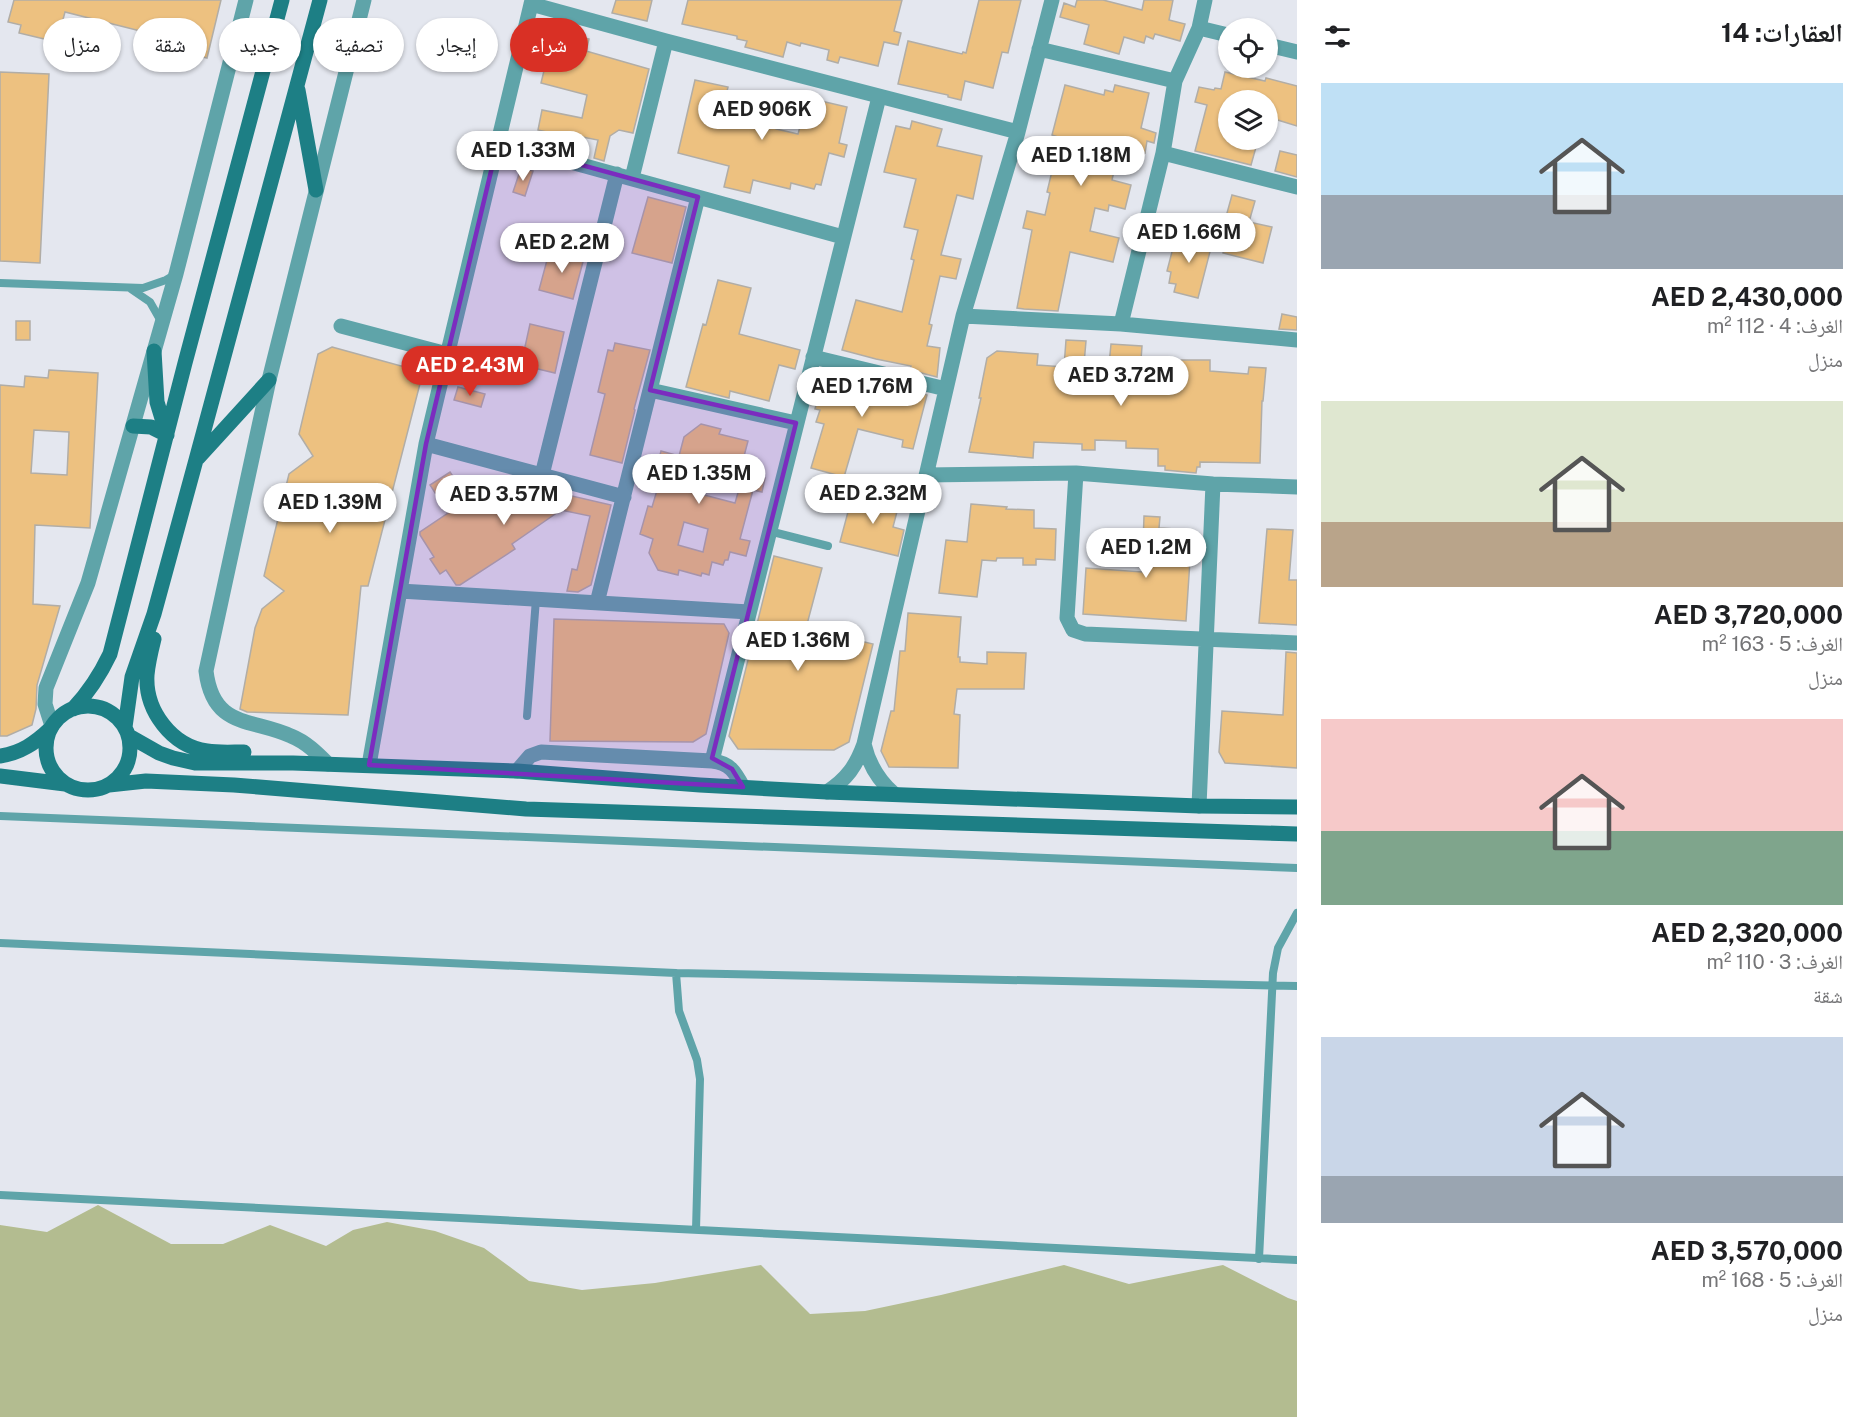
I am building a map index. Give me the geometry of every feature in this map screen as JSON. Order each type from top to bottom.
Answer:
[{"type":"main road","points":[[0,756],[34,744],[61,716],[73,709],[87,695],[110,654],[282,0]]},
{"type":"main road","points":[[109,785],[120,776],[128,764],[130,750],[127,732],[132,677],[154,614],[320,0]]},
{"type":"main road","points":[[297,86],[316,190]]},
{"type":"main road","points":[[154,351],[155,386],[167,435]]},
{"type":"main road","points":[[196,460],[269,380]]},
{"type":"main road","points":[[133,426],[151,427],[167,435]]},
{"type":"main road","points":[[154,614],[155,635],[147,676],[148,690],[152,705],[166,729],[184,743],[202,750],[268,753],[293,763]]},
{"type":"main road","points":[[73,709],[88,706],[103,709],[116,716],[127,732],[159,753],[195,763],[369,765],[517,771],[827,792],[1199,806],[1297,807]]},
{"type":"main road","points":[[51,728],[46,741],[46,753],[53,771],[66,784]]},
{"type":"main road","points":[[0,776],[66,784],[87,790],[146,781],[234,784],[526,809],[1297,834]]},
{"type":"street","points":[[51,728],[45,704],[46,688],[88,582],[176,274],[246,0]]},
{"type":"street","points":[[328,764],[302,741],[277,730],[250,725],[234,718],[215,699],[207,681],[207,662],[269,380],[364,0]]},
{"type":"street","points":[[827,792],[840,784],[850,773],[864,744],[963,316],[1018,132],[1052,0]]},
{"type":"street","points":[[1121,324],[1163,153],[1175,81],[1199,28],[1206,0]]},
{"type":"street","points":[[369,765],[426,444],[532,2],[666,41],[1018,132]]},
{"type":"street","points":[[1199,28],[1218,33]]},
{"type":"street","points":[[632,178],[666,41]]},
{"type":"street","points":[[1278,47],[1297,52]]},
{"type":"street","points":[[1039,49],[1175,81]]},
{"type":"street","points":[[712,761],[879,97]]},
{"type":"street","points":[[498,142],[843,237]]},
{"type":"street","points":[[1163,153],[1297,187]]},
{"type":"street","points":[[542,475],[617,174]]},
{"type":"street","points":[[597,603],[698,197]]},
{"type":"street","points":[[963,316],[1121,324],[1297,340]]},
{"type":"street","points":[[341,326],[447,354]]},
{"type":"street","points":[[813,357],[946,389]]},
{"type":"street","points":[[650,390],[796,423]]},
{"type":"street","points":[[426,444],[624,497]]},
{"type":"street","points":[[926,475],[1076,473],[1213,484],[1297,487]]},
{"type":"street","points":[[1076,473],[1067,611],[1069,624],[1073,630],[1086,634],[1297,642]]},
{"type":"street","points":[[1199,806],[1213,484]]},
{"type":"street","points":[[400,591],[749,612]]},
{"type":"street","points":[[864,744],[868,760],[875,773],[894,795]]},
{"type":"street","points":[[517,771],[530,756],[541,752],[712,761],[727,765],[742,787]]},
{"type":"lane","points":[[0,283],[131,289],[154,285],[176,274]]},
{"type":"lane","points":[[131,289],[150,302],[162,322]]},
{"type":"lane","points":[[769,531],[828,546]]},
{"type":"lane","points":[[527,716],[536,599]]},
{"type":"lane","points":[[0,816],[1297,868]]},
{"type":"lane","points":[[1259,1260],[1272,985],[1278,948],[1297,913]]},
{"type":"lane","points":[[0,943],[676,973],[1297,986]]},
{"type":"lane","points":[[676,973],[679,1011],[697,1060],[700,1079],[696,1230]]},
{"type":"lane","points":[[0,1195],[1259,1260],[1297,1260]]},
{"type":"highlighted area","points":[[498,142],[698,197],[650,390],[796,423],[712,758],[732,769],[743,787],[369,765],[426,444]]},
{"type":"green space","points":[[98,1205],[171,1244],[223,1244],[270,1225],[326,1246],[353,1230],[387,1222],[435,1231],[484,1248],[529,1281],[582,1290],[655,1283],[761,1265],[810,1314],[865,1311],[1064,1265],[1129,1284],[1223,1265],[1297,1301],[1297,1417],[0,1417],[0,1225],[47,1232]]},
{"type":"building","points":[[14,0],[221,0],[207,58],[207,18],[133,18],[133,29],[121,26],[121,18],[89,18],[65,12],[63,18],[43,18],[43,39],[19,33],[21,25],[8,22]]},
{"type":"building","points":[[616,0],[652,0],[647,21],[612,13]]},
{"type":"building","points":[[688,0],[902,0],[894,31],[901,33],[898,45],[884,42],[878,66],[840,57],[838,63],[827,60],[829,50],[801,43],[800,46],[787,42],[783,57],[745,47],[747,41],[737,39],[737,36],[682,24]]},
{"type":"building","points":[[979,0],[1021,0],[1008,53],[1002,52],[993,88],[965,81],[961,100],[898,84],[908,41],[966,53]]},
{"type":"building","points":[[1077,0],[1103,0],[1142,10],[1144,0],[1173,0],[1169,20],[1185,24],[1180,41],[1155,34],[1153,39],[1146,36],[1144,43],[1124,37],[1119,54],[1084,44],[1089,25],[1060,17],[1064,3],[1075,7]]},
{"type":"building","points":[[588,52],[649,69],[633,133],[619,130],[610,136],[604,161],[594,158],[598,140],[572,135],[572,138],[538,130],[542,110],[582,118],[587,95],[541,83],[544,72],[588,72]]},
{"type":"building","points":[[0,72],[49,74],[40,263],[0,261]]},
{"type":"building","points":[[1224,78],[1252,78],[1265,81],[1266,78],[1297,86],[1297,126],[1278,120],[1278,90],[1218,90],[1218,150],[1255,150],[1251,165],[1195,151],[1207,105],[1195,102],[1199,87],[1221,89]]},
{"type":"building","points":[[695,80],[728,87],[721,116],[744,122],[749,104],[780,112],[776,129],[798,134],[808,98],[847,107],[839,143],[847,145],[844,157],[829,153],[821,185],[816,184],[814,189],[791,183],[790,189],[753,180],[750,193],[724,187],[729,166],[678,153]]},
{"type":"building","points":[[1065,85],[1104,95],[1105,90],[1113,92],[1115,85],[1149,93],[1141,128],[1156,133],[1154,143],[1147,141],[1145,153],[1119,148],[1112,180],[1131,185],[1125,209],[1109,205],[1108,211],[1095,208],[1090,231],[1119,238],[1113,262],[1070,252],[1058,311],[1017,308],[1032,230],[1023,228],[1027,211],[1045,215],[1050,193],[1047,192],[1058,137],[1052,135]]},
{"type":"building","points":[[912,121],[942,129],[937,146],[982,156],[973,199],[957,195],[941,255],[961,259],[956,279],[940,276],[929,324],[932,325],[927,346],[940,348],[937,377],[910,370],[911,366],[842,350],[856,300],[902,312],[914,260],[911,259],[918,230],[904,227],[916,179],[884,172],[896,126],[910,129]]},
{"type":"building","points":[[1280,151],[1297,155],[1297,177],[1275,171]]},
{"type":"building","points":[[521,168],[533,171],[525,196],[513,192]]},
{"type":"building","points":[[1232,195],[1255,201],[1249,222],[1272,227],[1263,263],[1223,253],[1232,215],[1227,213]]},
{"type":"building","points":[[648,197],[686,207],[672,263],[632,253]]},
{"type":"building","points":[[1184,232],[1213,240],[1198,298],[1174,292],[1176,284],[1169,283],[1171,272],[1167,271],[1174,244],[1181,242]]},
{"type":"building","points":[[550,249],[584,258],[573,299],[539,290]]},
{"type":"building","points":[[718,280],[751,288],[739,334],[800,350],[795,369],[779,365],[769,401],[730,391],[729,398],[686,387]]},
{"type":"building","points":[[1282,314],[1297,317],[1297,330],[1279,329]]},
{"type":"building","points":[[16,321],[30,321],[30,340],[16,340]]},
{"type":"building","points":[[530,324],[564,332],[555,373],[521,365]]},
{"type":"building","points":[[1066,340],[1086,341],[1084,364],[1109,365],[1111,344],[1142,346],[1141,360],[1210,360],[1210,371],[1248,374],[1249,367],[1266,368],[1262,401],[1260,463],[1200,462],[1196,473],[1165,470],[1165,466],[1158,466],[1158,449],[1126,448],[1126,441],[1095,440],[1095,450],[1082,450],[1082,444],[1034,442],[1033,458],[969,452],[987,358],[997,351],[1038,354],[1037,365],[1064,367]]},
{"type":"building","points":[[615,343],[650,350],[622,463],[590,455],[605,394],[598,392],[608,350],[613,351]]},
{"type":"building","points":[[332,347],[423,372],[368,586],[361,586],[348,715],[247,712],[240,709],[255,628],[262,609],[284,591],[264,576],[289,474],[313,456],[299,434],[318,354]]},
{"type":"building","points":[[49,370],[98,373],[90,528],[35,525],[33,604],[60,606],[37,685],[36,709],[32,725],[7,736],[0,736],[0,385],[24,387],[25,376],[48,378]],"holes":[[[34,430],[69,432],[67,475],[31,473]]]},
{"type":"building","points":[[825,373],[927,395],[913,449],[902,447],[903,440],[858,429],[844,477],[811,468],[824,424],[816,422],[820,410],[815,409]]},
{"type":"building","points":[[458,387],[485,394],[481,407],[454,400]]},
{"type":"building","points":[[701,424],[721,429],[719,434],[748,441],[738,479],[710,472],[704,495],[735,503],[744,472],[765,478],[762,492],[753,490],[740,539],[750,541],[746,556],[730,552],[728,560],[725,560],[723,565],[712,562],[709,575],[702,573],[701,576],[679,570],[678,575],[658,570],[649,553],[653,539],[640,534],[648,506],[652,507],[661,477],[655,475],[661,451],[679,456],[684,437]],"holes":[[[684,522],[708,529],[703,552],[678,545]]]},
{"type":"building","points":[[450,472],[464,493],[485,476],[611,505],[591,585],[578,592],[567,591],[572,569],[577,570],[590,516],[561,510],[512,544],[515,549],[460,585],[456,585],[446,570],[440,574],[430,559],[434,557],[420,532],[448,513],[430,485]]},
{"type":"building","points":[[853,493],[884,502],[885,495],[900,500],[893,527],[904,530],[898,556],[840,542]]},
{"type":"building","points":[[971,504],[1034,510],[1034,528],[1056,529],[1055,560],[1036,559],[1036,565],[1023,565],[1023,558],[982,560],[977,597],[939,593],[946,540],[967,542]]},
{"type":"building","points":[[1144,516],[1160,517],[1159,528],[1192,530],[1186,621],[1083,614],[1086,568],[1142,572]]},
{"type":"building","points":[[1267,529],[1293,530],[1289,580],[1297,580],[1297,625],[1259,623]]},
{"type":"building","points":[[774,556],[822,568],[806,628],[873,644],[849,742],[834,750],[738,749],[729,736]]},
{"type":"building","points":[[908,613],[961,617],[958,657],[960,657],[960,662],[987,664],[987,652],[1026,653],[1024,689],[957,689],[954,714],[960,715],[958,768],[889,767],[881,751],[891,711],[894,711],[900,651],[905,651]]},
{"type":"building","points":[[554,619],[724,624],[729,633],[706,734],[693,742],[550,741]]},
{"type":"building","points":[[1286,652],[1297,653],[1297,768],[1225,763],[1219,752],[1222,711],[1283,715]]}]
